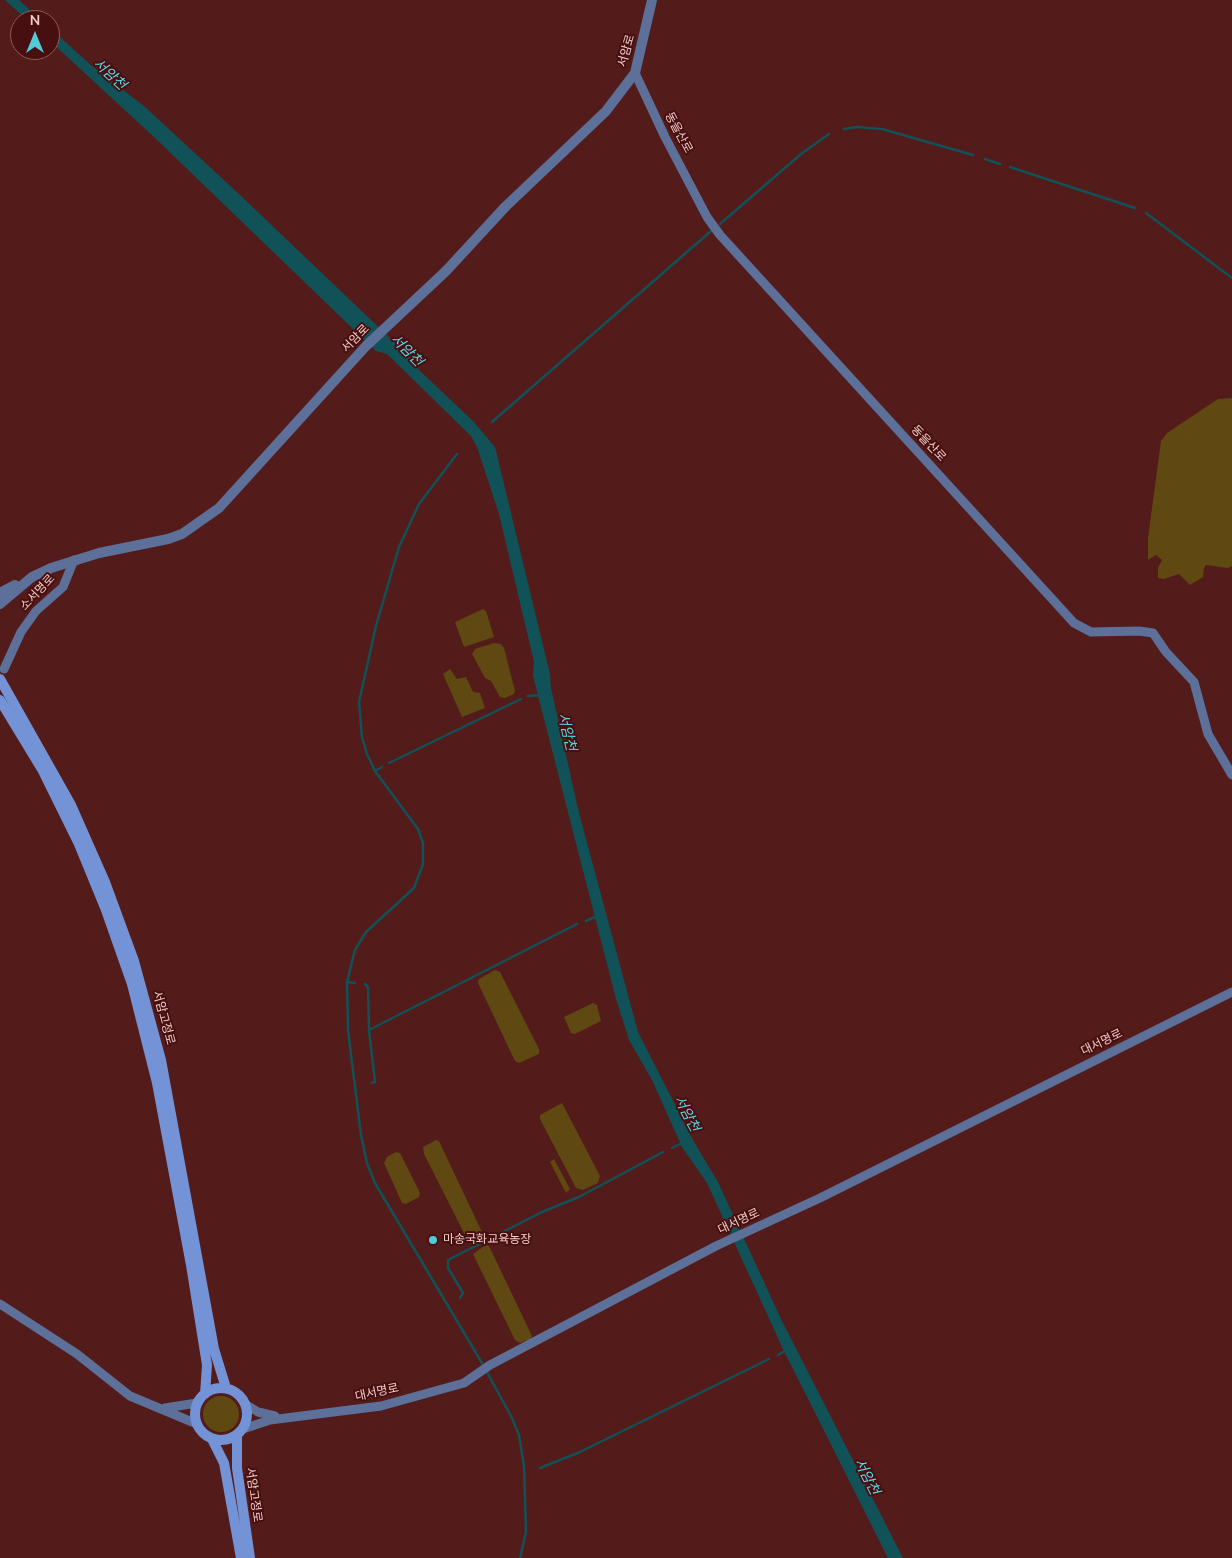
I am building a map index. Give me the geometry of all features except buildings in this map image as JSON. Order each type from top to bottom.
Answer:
[{"type":"main road","name":"서암고정로","points":[[0,679],[71,805],[111,896],[134,961],[161,1060],[214,1349],[226,1388]]},
{"type":"main road","name":"서암고정로","points":[[0,700],[43,771],[79,844],[132,984],[157,1083],[191,1265],[207,1365],[205,1394]]},
{"type":"main road","points":[[217,1388],[226,1388],[241,1396],[247,1412],[240,1432],[221,1440],[212,1439],[205,1435],[197,1424],[195,1412],[197,1403],[205,1394],[217,1388]]},
{"type":"main road","name":"서암고정로","points":[[240,1432],[237,1468],[250,1558]]},
{"type":"main road","name":"서암고정로","points":[[212,1439],[224,1463],[241,1558]]},
{"type":"street","name":"서암로","points":[[0,604],[32,578],[74,560],[168,539],[182,534],[219,508],[242,485],[366,346],[446,271],[539,174],[606,111],[635,73],[652,0]]},
{"type":"street","name":"동을산로","points":[[635,73],[665,137],[707,217],[720,235],[1074,623],[1091,632],[1139,631],[1153,633],[1166,652],[1194,682],[1208,734],[1232,775]]},
{"type":"street","name":"소서명로","points":[[4,669],[21,632],[36,611],[63,587],[74,560]]},
{"type":"street","points":[[0,593],[32,578]]},
{"type":"street","name":"대서명로","points":[[240,1432],[254,1423],[389,1404],[464,1383],[490,1365],[720,1244],[1232,992]]},
{"type":"street","points":[[0,1304],[77,1354],[130,1396],[197,1424]]},
{"type":"street","points":[[162,1408],[197,1403]]},
{"type":"street","points":[[245,1404],[258,1412],[285,1418]]},
{"type":"shaded area","points":[[1232,398],[1232,566],[1228,568],[1206,565],[1203,577],[1190,585],[1179,574],[1164,579],[1158,578],[1158,568],[1162,560],[1156,555],[1148,560],[1148,538],[1161,441],[1167,433],[1218,399]]},
{"type":"shaded area","points":[[483,609],[486,611],[494,637],[464,647],[455,622]]},
{"type":"shaded area","points":[[494,643],[501,644],[504,648],[515,691],[514,694],[505,698],[500,697],[491,681],[485,678],[472,654],[475,649]]},
{"type":"shaded area","points":[[450,669],[457,679],[466,677],[473,692],[480,693],[485,708],[462,717],[443,674]]},
{"type":"shaded area","points":[[495,970],[500,972],[539,1049],[539,1054],[519,1063],[515,1061],[478,983],[479,979]]},
{"type":"shaded area","points":[[593,1003],[597,1005],[601,1021],[575,1034],[571,1033],[564,1017]]},
{"type":"shaded area","points":[[562,1103],[600,1176],[598,1183],[583,1190],[576,1188],[540,1119],[540,1115]]},
{"type":"shaded area","points":[[436,1140],[439,1141],[482,1232],[481,1237],[473,1241],[470,1241],[464,1233],[424,1154],[423,1147]]},
{"type":"shaded area","points":[[396,1152],[400,1153],[420,1193],[419,1197],[406,1204],[402,1203],[384,1163],[387,1157]]},
{"type":"shaded area","points":[[554,1159],[570,1189],[566,1193],[550,1162]]},
{"type":"shaded area","points":[[486,1245],[489,1246],[532,1336],[531,1339],[520,1343],[515,1340],[473,1254]]},
{"type":"shaded area","points":[[221,1396],[228,1397],[234,1401],[238,1407],[238,1421],[234,1427],[228,1431],[221,1432],[214,1431],[208,1427],[204,1421],[203,1414],[204,1407],[208,1401],[214,1397]]},
{"type":"water","points":[[5,0],[19,0],[30,10],[16,10]]},
{"type":"water","points":[[60,37],[92,66],[144,106],[239,194],[412,359],[419,370],[473,421],[495,447],[550,674],[551,688],[579,813],[638,1032],[694,1142],[718,1182],[781,1319],[903,1558],[888,1558],[783,1349],[707,1183],[682,1147],[652,1080],[629,1040],[616,999],[533,676],[534,662],[499,514],[477,447],[471,436],[387,354],[376,351],[154,137],[60,50]]},
{"type":"waterway","points":[[844,129],[856,127],[882,129],[973,155]]},
{"type":"waterway","points":[[720,224],[801,154],[829,134]]},
{"type":"waterway","points":[[985,159],[1000,164]]},
{"type":"waterway","points":[[1010,167],[1135,208]]},
{"type":"waterway","points":[[1146,213],[1232,278]]},
{"type":"waterway","points":[[492,422],[711,231]]},
{"type":"waterway","points":[[457,454],[419,504],[399,547],[376,626],[359,702],[362,737],[367,754],[375,771],[418,829],[423,843],[423,864],[414,888],[366,932],[355,950],[347,982],[348,1030],[361,1135],[367,1163],[375,1183],[482,1363],[512,1418],[519,1435],[524,1466],[526,1532],[520,1558]]},
{"type":"waterway","points":[[528,696],[542,695]]},
{"type":"waterway","points":[[389,763],[521,699]]},
{"type":"waterway","points":[[375,771],[382,767]]},
{"type":"waterway","points":[[586,921],[599,915]]},
{"type":"waterway","points":[[369,1030],[577,924]]},
{"type":"waterway","points":[[347,982],[355,983]]},
{"type":"waterway","points":[[365,984],[368,987],[369,1030],[375,1082],[372,1083]]},
{"type":"waterway","points":[[672,1148],[682,1143]]},
{"type":"waterway","points":[[460,1298],[463,1293],[448,1268],[448,1260],[542,1212],[579,1197],[663,1152]]},
{"type":"waterway","points":[[778,1355],[785,1351]]},
{"type":"waterway","points":[[540,1468],[580,1452],[769,1359]]},
{"type":"place","name":"마송국화교육농장","points":[[433,1240]]},
{"type":"water label","name":"서암천","points":[[109,75]]},
{"type":"water label","name":"서암천","points":[[406,351]]},
{"type":"water label","name":"서암천","points":[[566,732]]},
{"type":"water label","name":"서암천","points":[[686,1114]]},
{"type":"water label","name":"서암천","points":[[866,1477]]}]
